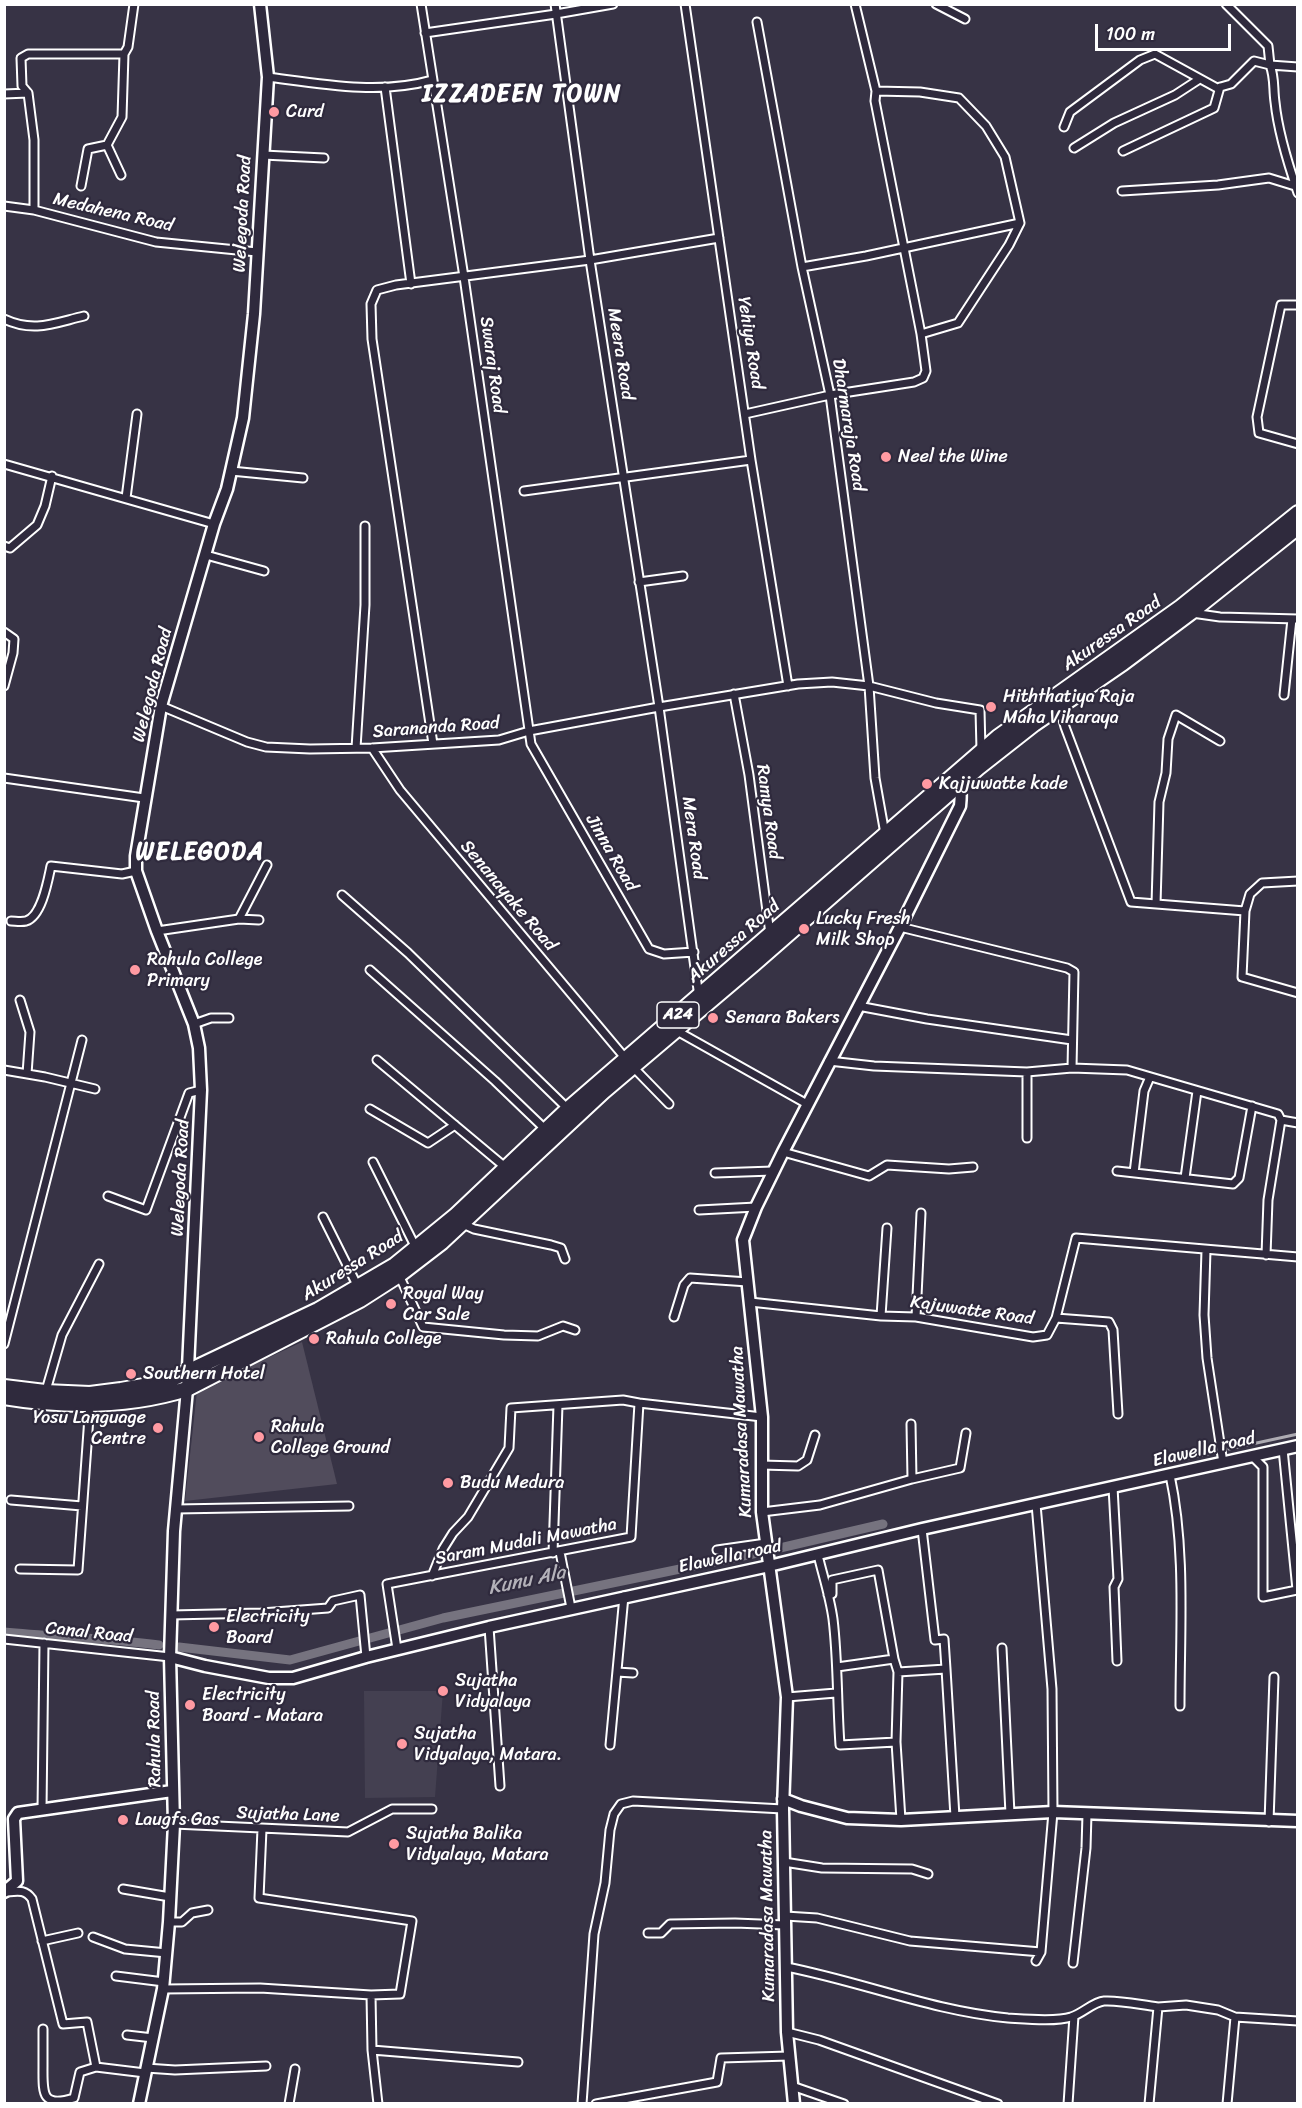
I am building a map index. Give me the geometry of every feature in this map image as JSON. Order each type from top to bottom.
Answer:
[{"type":"highway","name":"Akuressa Road","points":[[4,1397],[90,1394],[166,1382],[318,1310],[395,1265],[454,1216],[506,1167],[536,1148],[546,1130],[568,1109],[677,1030],[770,934],[885,837],[955,781],[1120,659],[1298,513]]},
{"type":"highway","name":"Akuressa Road","points":[[4,1387],[44,1397],[90,1403],[170,1394],[188,1389],[324,1320],[399,1275],[463,1224],[536,1148],[603,1092],[630,1063],[955,781],[981,752],[1028,715],[1190,613],[1298,527]]},
{"type":"street","points":[[81,186],[88,149],[107,145],[122,117],[124,54],[128,47],[134,4]]},
{"type":"street","name":"Welegoda Road","points":[[188,1371],[201,1090],[200,1048],[194,1024],[136,871],[136,856],[161,706],[231,471],[243,418],[254,314],[268,77],[260,4]]},
{"type":"street","name":"Swaraj Road","points":[[421,4],[464,277],[529,731]]},
{"type":"street","name":"Meera Road","points":[[555,4],[590,260],[659,707]]},
{"type":"street","points":[[425,33],[556,15],[613,4]]},
{"type":"street","name":"Yehiya Road","points":[[685,4],[751,460],[788,686]]},
{"type":"street","points":[[746,414],[830,395],[914,382],[923,378],[926,371],[921,334],[875,101],[876,91],[855,4]]},
{"type":"street","points":[[936,4],[965,19]]},
{"type":"street","points":[[1226,4],[1268,46],[1270,65],[1275,76],[1274,100],[1296,189]]},
{"type":"street","name":"Dharmaraja Road","points":[[758,22],[802,267],[830,395],[869,686],[875,778],[885,837]]},
{"type":"street","name":"Medahena Road","points":[[34,210],[34,140],[28,93],[22,86],[21,58],[28,54],[124,54]]},
{"type":"street","points":[[1064,127],[1070,112],[1140,60],[1155,54],[1198,80],[1217,88],[1231,84],[1254,61],[1270,65],[1298,67]]},
{"type":"street","points":[[268,77],[323,84],[385,87],[413,85],[432,80]]},
{"type":"street","points":[[1074,148],[1114,123],[1198,80]]},
{"type":"street","points":[[385,87],[411,284]]},
{"type":"street","points":[[1123,150],[1214,108],[1220,87]]},
{"type":"street","points":[[876,91],[920,92],[959,98],[986,126],[1005,157],[1020,223],[1009,245],[958,323],[921,334]]},
{"type":"street","points":[[4,94],[28,93]]},
{"type":"street","points":[[107,145],[121,175]]},
{"type":"street","points":[[263,155],[324,158]]},
{"type":"street","points":[[1122,191],[1218,185],[1269,178],[1296,189]]},
{"type":"street","name":"Medahena Road","points":[[4,206],[34,210],[156,242],[257,252]]},
{"type":"street","points":[[802,267],[1020,223]]},
{"type":"street","points":[[433,744],[372,339],[371,304],[377,290],[590,260],[719,238]]},
{"type":"street","points":[[1298,304],[1281,305],[1257,417],[1259,433],[1298,444]]},
{"type":"street","points":[[4,319],[19,326],[38,327],[84,316]]},
{"type":"street","points":[[126,498],[137,414]]},
{"type":"street","points":[[524,491],[751,460]]},
{"type":"street","points":[[4,464],[214,524]]},
{"type":"street","points":[[231,471],[303,478]]},
{"type":"street","points":[[4,546],[10,548],[37,525],[45,506],[52,476]]},
{"type":"street","points":[[357,748],[365,605],[365,526]]},
{"type":"street","points":[[206,555],[264,571]]},
{"type":"street","points":[[639,582],[683,576]]},
{"type":"street","points":[[1190,613],[1220,617],[1295,619],[1284,695]]},
{"type":"street","points":[[4,632],[14,639],[13,653],[4,686]]},
{"type":"street","name":"Sarananda Road","points":[[161,706],[247,742],[266,747],[372,748],[499,740],[529,731],[659,707],[788,686],[832,682],[869,686],[936,703],[980,710],[981,752]]},
{"type":"street","name":"Ramya Road","points":[[735,694],[749,775],[770,934]]},
{"type":"street","points":[[1059,706],[1131,902],[1245,911]]},
{"type":"street","name":"Mera Road","points":[[659,707],[696,974],[707,997]]},
{"type":"street","points":[[1156,904],[1159,802],[1166,773],[1168,739],[1176,715],[1220,741]]},
{"type":"street","name":"Jinna Road","points":[[529,731],[531,744],[649,949],[663,954],[694,952]]},
{"type":"street","name":"Senanayake Road","points":[[372,748],[400,790],[630,1063],[669,1104]]},
{"type":"street","points":[[4,778],[144,798]]},
{"type":"street","name":"Kumaradasa Mawatha","points":[[794,2103],[787,2032],[785,1921],[783,1804],[787,1697],[762,1512],[762,1418],[743,1240],[756,1207],[807,1104],[900,927],[960,806],[962,795],[955,781]]},
{"type":"street","points":[[239,919],[267,865]]},
{"type":"street","points":[[11,921],[26,921],[33,916],[43,898],[51,866],[122,874],[136,871]]},
{"type":"street","points":[[1298,881],[1262,883],[1250,894],[1245,911],[1242,977],[1298,993]]},
{"type":"street","points":[[342,895],[408,952],[568,1109]]},
{"type":"street","points":[[157,931],[239,919],[259,920]]},
{"type":"street","points":[[900,927],[1067,968],[1074,972],[1072,1068]]},
{"type":"street","points":[[370,970],[546,1130]]},
{"type":"street","points":[[696,974],[707,997]]},
{"type":"street","points":[[20,1000],[30,1032],[27,1074]]},
{"type":"street","points":[[858,1006],[927,1019],[1072,1040]]},
{"type":"street","points":[[194,1024],[211,1018],[229,1018]]},
{"type":"street","points":[[677,1030],[807,1104]]},
{"type":"street","points":[[4,1344],[82,1040]]},
{"type":"street","points":[[377,1060],[506,1167]]},
{"type":"street","points":[[829,1061],[874,1066],[1027,1072],[1072,1068],[1127,1070],[1278,1114],[1281,1120],[1268,1200],[1266,1255]]},
{"type":"street","points":[[4,1070],[95,1089]]},
{"type":"street","points":[[1027,1072],[1027,1138]]},
{"type":"street","points":[[1134,1173],[1144,1091],[1150,1077]]},
{"type":"street","points":[[108,1196],[146,1210],[189,1093],[201,1090]]},
{"type":"street","points":[[1185,1178],[1197,1091]]},
{"type":"street","points":[[1117,1171],[1233,1184],[1239,1178],[1251,1106]]},
{"type":"street","points":[[370,1109],[428,1143],[455,1125]]},
{"type":"street","points":[[1281,1120],[1298,1123]]},
{"type":"street","points":[[783,1152],[869,1176],[887,1165],[949,1169],[973,1167]]},
{"type":"street","points":[[373,1162],[416,1248]]},
{"type":"street","points":[[715,1173],[774,1171]]},
{"type":"street","points":[[699,1209],[756,1207]]},
{"type":"street","points":[[916,1317],[921,1213]]},
{"type":"street","points":[[323,1217],[358,1288]]},
{"type":"street","points":[[463,1224],[474,1229],[561,1248],[565,1259]]},
{"type":"street","points":[[881,1316],[887,1228]]},
{"type":"street","name":"Kajuwatte Road","points":[[750,1302],[881,1316],[916,1317],[1033,1337],[1047,1335],[1056,1318],[1076,1238],[1298,1257]]},
{"type":"street","points":[[1206,1250],[1204,1315],[1207,1358],[1223,1463]]},
{"type":"street","points":[[44,1397],[62,1335],[99,1264]]},
{"type":"street","points":[[399,1275],[423,1327],[538,1336],[563,1326],[575,1330]]},
{"type":"street","points":[[674,1317],[684,1285],[690,1278],[748,1282]]},
{"type":"street","points":[[1056,1318],[1109,1322],[1113,1330],[1118,1414]]},
{"type":"street","name":"Rahula Road","points":[[139,2103],[163,1986],[167,1953],[174,1824],[171,1615],[176,1509],[188,1371]]},
{"type":"street","points":[[432,1576],[443,1549],[453,1533],[468,1517],[509,1448],[511,1408],[623,1400],[762,1418]]},
{"type":"street","points":[[20,1569],[78,1570],[90,1403]]},
{"type":"street","name":"Saram Mudali Mawatha","points":[[397,1649],[387,1584],[631,1537],[639,1403]]},
{"type":"street","points":[[558,1405],[557,1553],[571,1608]]},
{"type":"street","points":[[911,1424],[912,1479]]},
{"type":"street","points":[[762,1512],[820,1505],[960,1468],[966,1433]]},
{"type":"street","points":[[761,1465],[798,1466],[807,1460],[815,1435]]},
{"type":"street","name":"Elawella road","points":[[170,1657],[269,1678],[293,1678],[397,1649],[571,1608],[769,1566],[922,1529],[1298,1446]]},
{"type":"street","points":[[1252,1456],[1263,1467],[1263,1597],[1297,1590],[1283,1449]]},
{"type":"street","points":[[1170,1475],[1176,1505],[1179,1544],[1180,1706]]},
{"type":"street","points":[[1113,1487],[1118,1578],[1114,1587],[1117,1661]]},
{"type":"street","points":[[11,1500],[82,1506]]},
{"type":"street","points":[[1036,1504],[1052,1689],[1053,1812],[1041,1952],[1036,1960]]},
{"type":"street","points":[[176,1509],[349,1506]]},
{"type":"street","points":[[922,1529],[935,1640],[944,1639],[955,1817]]},
{"type":"street","points":[[717,1550],[766,1544]]},
{"type":"street","points":[[818,1555],[832,1617],[837,1667],[836,1692],[840,1745],[896,1742]]},
{"type":"street","points":[[828,1595],[832,1594],[832,1580],[878,1570],[898,1672],[896,1742],[901,1820]]},
{"type":"street","points":[[171,1615],[261,1614],[328,1608],[333,1600],[360,1595],[366,1657]]},
{"type":"street","points":[[610,1745],[624,1596]]},
{"type":"street","points":[[489,1627],[500,1786]]},
{"type":"street","name":"Canal Road","points":[[4,1639],[170,1657]]},
{"type":"street","points":[[42,1810],[44,1643]]},
{"type":"street","points":[[1002,1648],[1010,1814]]},
{"type":"street","points":[[837,1667],[894,1659]]},
{"type":"street","points":[[898,1672],[946,1669]]},
{"type":"street","points":[[617,1672],[633,1673]]},
{"type":"street","points":[[1269,1822],[1274,1677]]},
{"type":"street","points":[[787,1697],[836,1692]]},
{"type":"street","points":[[5,1892],[17,1881],[14,1819],[18,1813],[172,1791]]},
{"type":"street","points":[[582,2103],[594,1934],[605,1883],[610,1830],[614,1814],[621,1804],[633,1802],[783,1804],[801,1806],[847,1818],[901,1820],[1053,1812],[1269,1822],[1298,1821]]},
{"type":"street","name":"Sujatha Lane","points":[[174,1824],[348,1832],[392,1809],[432,1809]]},
{"type":"street","points":[[1073,1963],[1086,1848],[1087,1814]]},
{"type":"street","points":[[116,1976],[163,1986],[260,1988],[371,1995],[400,1994],[412,1921],[259,1898],[262,1829]]},
{"type":"street","points":[[784,1862],[822,1868],[912,1869],[928,1874]]},
{"type":"street","points":[[123,1889],[170,1897]]},
{"type":"street","points":[[5,1892],[27,1892],[32,1899],[63,2024],[87,2022],[96,2067]]},
{"type":"street","points":[[169,1922],[182,1922],[192,1913],[208,1910]]},
{"type":"street","points":[[648,1933],[661,1933],[670,1924],[817,1918],[910,1941],[1041,1952]]},
{"type":"street","points":[[42,1941],[78,1933]]},
{"type":"street","points":[[93,1937],[125,1949],[167,1953]]},
{"type":"street","points":[[786,1967],[827,1975],[896,1996],[971,2013],[1009,2018],[1065,2019],[1102,2001],[1158,2007],[1186,2005],[1218,2010],[1235,2017],[1298,2020]]},
{"type":"street","points":[[371,1995],[372,2050],[378,2103]]},
{"type":"street","points":[[1149,2103],[1158,2007]]},
{"type":"street","points":[[1068,2103],[1074,2016]]},
{"type":"street","points":[[1227,2103],[1235,2017]]},
{"type":"street","points":[[43,2029],[42,2086],[44,2095],[51,2101],[64,2102],[74,2098],[80,2072],[96,2067],[146,2071],[266,2066]]},
{"type":"street","points":[[787,2032],[819,2040],[998,2103]]},
{"type":"street","points":[[127,2035],[153,2038]]},
{"type":"street","points":[[372,2050],[518,2062]]},
{"type":"street","points":[[596,2103],[717,2082],[721,2058],[789,2056]]},
{"type":"street","points":[[289,2103],[295,2069]]},
{"type":"street","points":[[792,2086],[844,2103]]},
{"type":"shaded area","name":"Rahula College Ground","points":[[302,1342],[337,1484],[185,1501],[197,1391]]},
{"type":"shaded area","name":"Sujatha Vidyalaya, Matara.","points":[[364,1691],[443,1691],[435,1797],[365,1798]]},
{"type":"waterway","points":[[1229,1449],[1298,1434]]},
{"type":"waterway","points":[[1188,1458],[1217,1452]]},
{"type":"waterway","name":"Kunu Ala","points":[[179,1647],[290,1660],[443,1618],[767,1551],[883,1524]]},
{"type":"waterway","name":"Kunu Ala","points":[[4,1632],[159,1645]]},
{"type":"place","name":"Curd","points":[[274,112]]},
{"type":"place","name":"Neel the Wine","points":[[886,457]]},
{"type":"place","name":"Hiththatiya Raja Maha Viharaya","points":[[991,707]]},
{"type":"place","name":"Kajjuwatte kade","points":[[927,784]]},
{"type":"place","name":"Lucky Fresh Milk Shop","points":[[804,929]]},
{"type":"place","name":"Rahula College Primary","points":[[135,970]]},
{"type":"place","name":"Senara Bakers","points":[[713,1018]]},
{"type":"place","name":"Royal Way Car Sale","points":[[391,1304]]},
{"type":"place","name":"Rahula College","points":[[314,1339]]},
{"type":"place","name":"Southern Hotel","points":[[131,1374]]},
{"type":"place","name":"Yosu Language Centre","points":[[158,1428]]},
{"type":"place","name":"Rahula College Ground","points":[[259,1437]]},
{"type":"place","name":"Budu Medura","points":[[448,1483]]},
{"type":"place","name":"Electricity Board","points":[[214,1627]]},
{"type":"place","name":"Sujatha Vidyalaya","points":[[443,1691]]},
{"type":"place","name":"Electricity Board - Matara","points":[[190,1705]]},
{"type":"place","name":"Sujatha Vidyalaya, Matara.","points":[[402,1744]]},
{"type":"place","name":"Laugfs Gas","points":[[123,1820]]},
{"type":"place","name":"Sujatha Balika Vidyalaya, Matara","points":[[394,1844]]},
{"type":"district","name":"IZZADEEN TOWN","points":[[522,95]]},
{"type":"district","name":"WELEGODA","points":[[200,853]]}]
